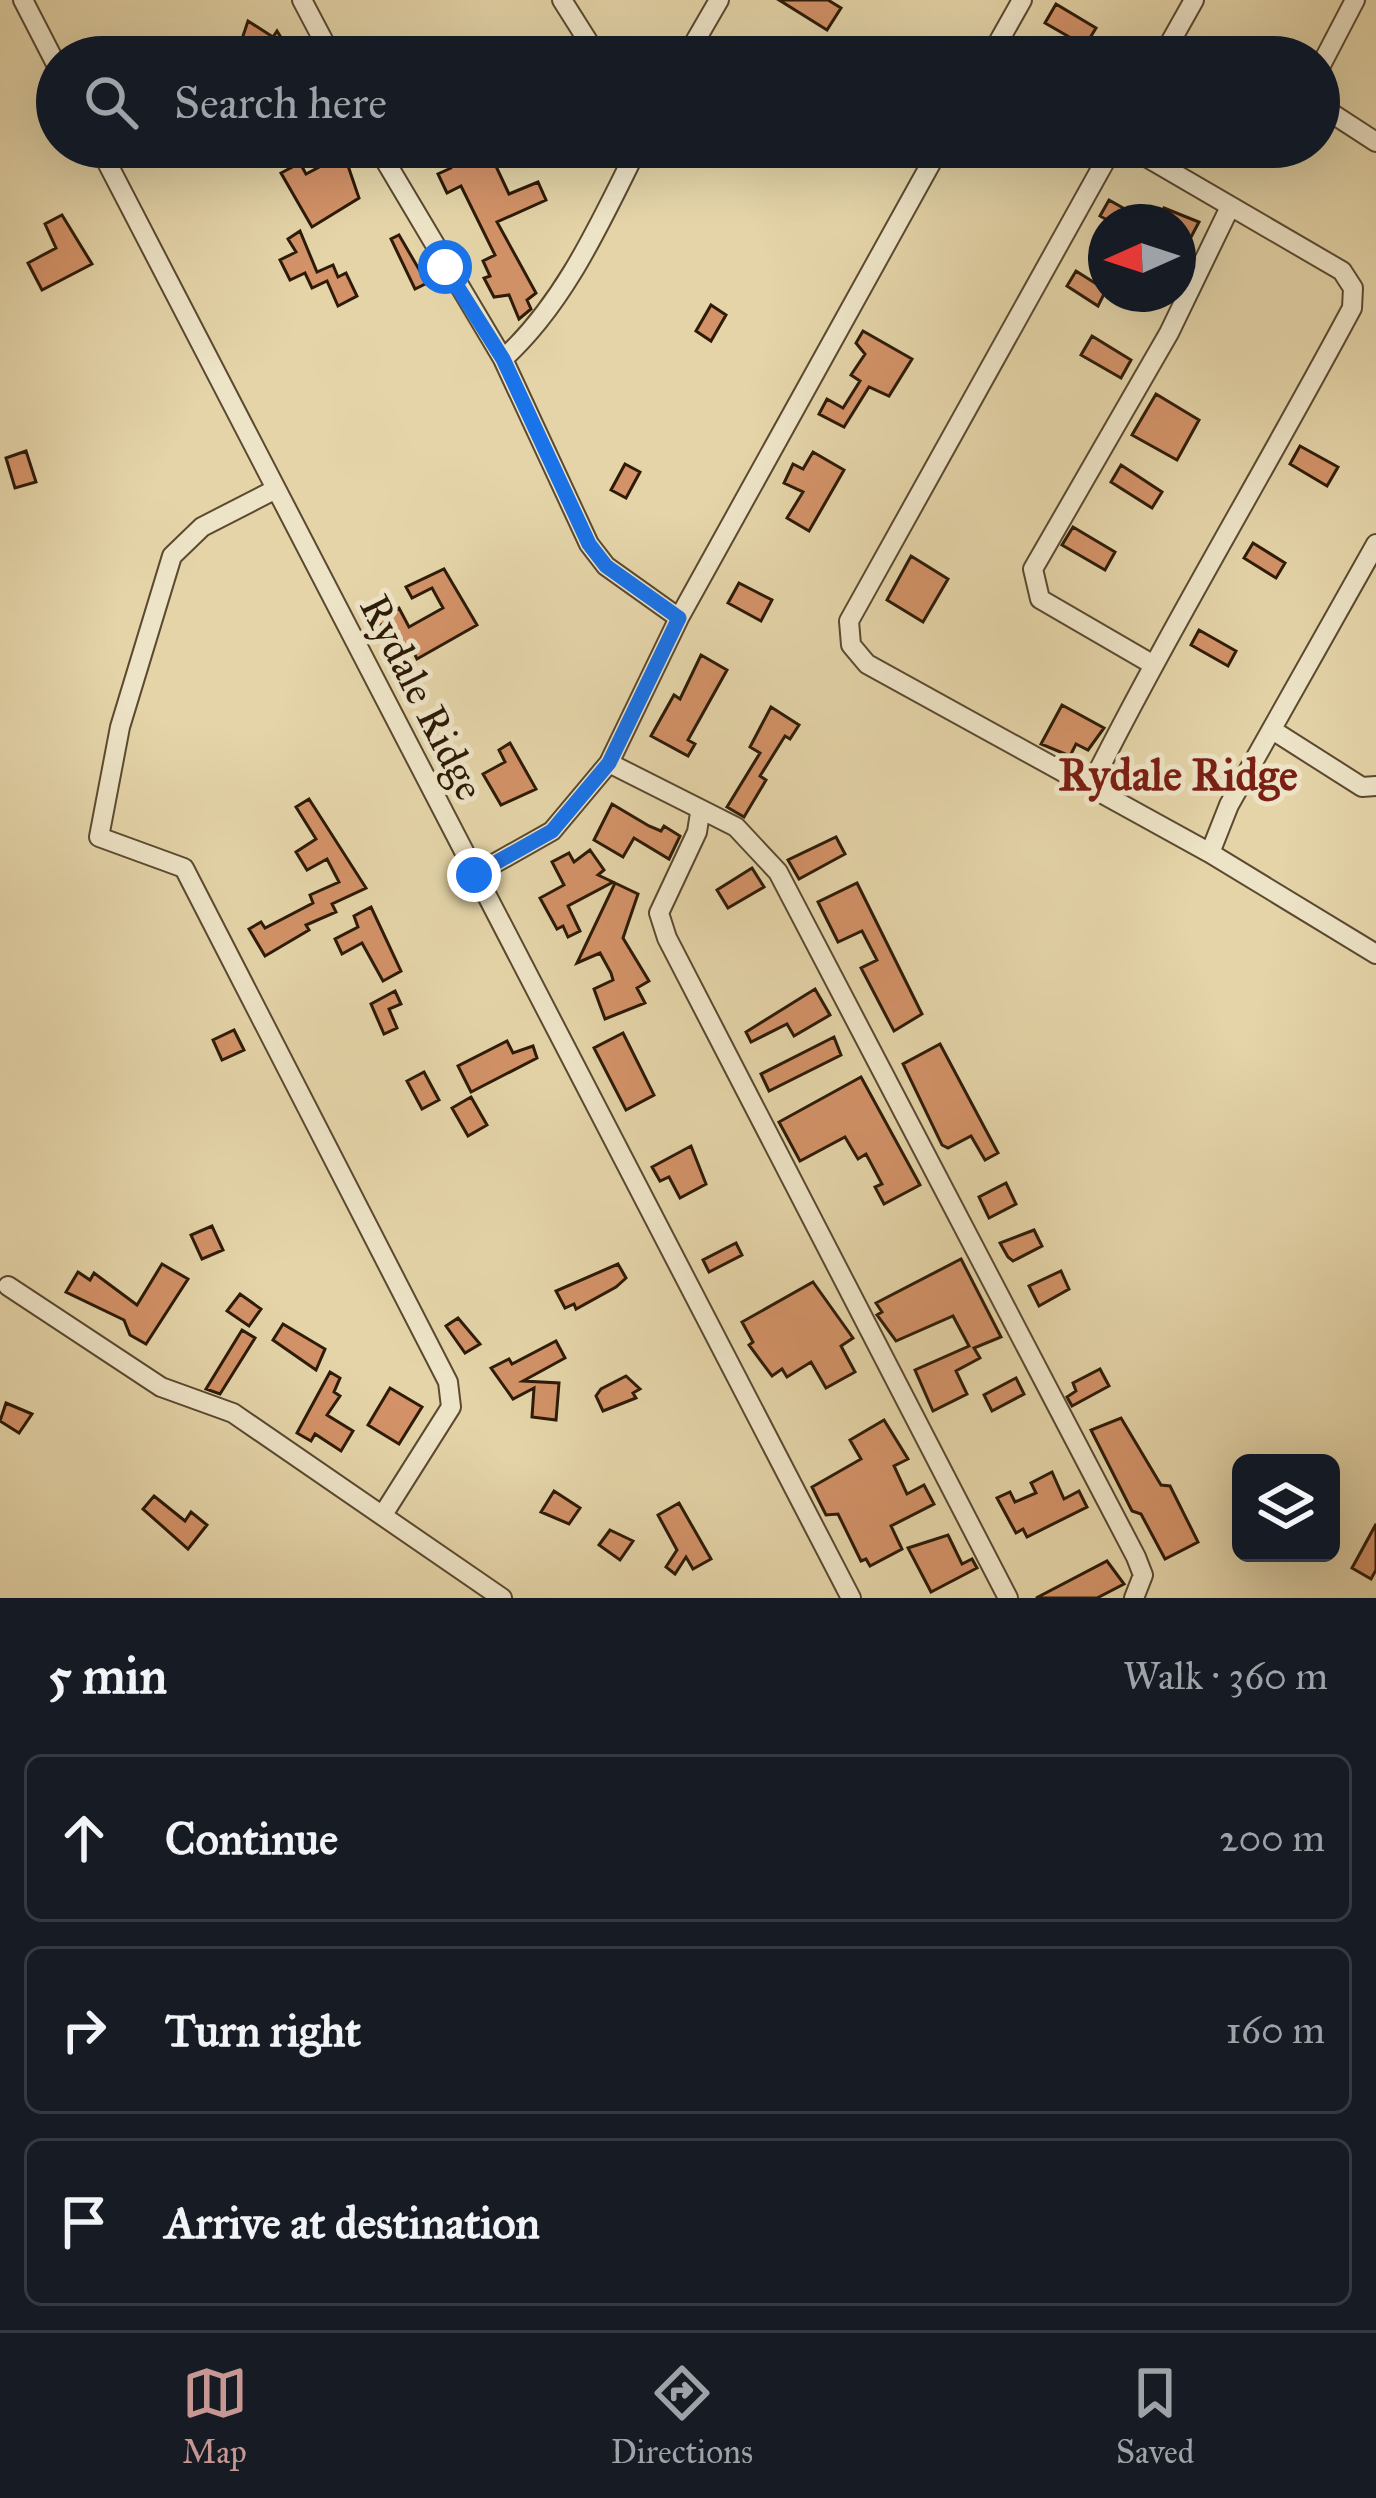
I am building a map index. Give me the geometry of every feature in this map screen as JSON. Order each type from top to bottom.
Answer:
[{"type":"street","points":[[23,0],[42,36]]},
{"type":"street","points":[[302,0],[321,36]]},
{"type":"street","points":[[562,0],[585,36]]},
{"type":"street","points":[[698,36],[719,0]]},
{"type":"street","points":[[1002,36],[1022,0]]},
{"type":"street","points":[[1174,36],[1194,0]]},
{"type":"street","points":[[1336,36],[1355,0]]},
{"type":"street","points":[[1340,119],[1376,142]]},
{"type":"street","name":"Rydale Ridge","points":[[110,168],[851,1598]]},
{"type":"street","points":[[389,168],[503,359],[589,544],[606,566],[679,618]]},
{"type":"street","points":[[503,359],[533,332],[597,230],[628,168]]},
{"type":"street","points":[[474,875],[552,831],[609,763],[679,618],[928,168]]},
{"type":"street","points":[[1101,168],[849,620],[851,645],[867,664],[1210,853],[1376,954]]},
{"type":"street","points":[[1090,787],[1152,664],[1256,488],[1352,308],[1353,288],[1342,271],[1163,168]]},
{"type":"street","points":[[1152,664],[1040,599],[1033,569],[1168,333],[1229,209]]},
{"type":"street","points":[[276,489],[202,527],[172,556],[120,727],[99,837],[184,868],[448,1382],[451,1407],[384,1513]]},
{"type":"street","points":[[1210,853],[1229,805],[1376,544]]},
{"type":"street","points":[[1274,731],[1362,787],[1376,786]]},
{"type":"street","points":[[609,763],[700,813],[736,827],[778,872],[1136,1557],[1143,1574],[1134,1598]]},
{"type":"street","points":[[700,813],[697,832],[659,914],[668,938],[1008,1598]]},
{"type":"street","points":[[8,1286],[161,1387],[233,1413],[502,1598]]},
{"type":"building","points":[[779,0],[828,0],[841,8],[827,30]]},
{"type":"building","points":[[1056,4],[1096,28],[1091,36],[1068,36],[1045,23]]},
{"type":"building","points":[[248,21],[271,36],[243,36]]},
{"type":"building","points":[[303,168],[306,174],[317,168],[349,168],[359,198],[312,227],[281,173]]},
{"type":"building","points":[[451,168],[497,168],[509,194],[538,182],[546,200],[497,222],[536,293],[527,300],[531,309],[519,319],[509,295],[494,297],[484,278],[490,276],[483,261],[495,255],[461,186],[447,193],[438,174]]},
{"type":"building","points":[[62,215],[92,264],[42,290],[28,263],[56,248],[45,224]]},
{"type":"building","points":[[300,231],[317,272],[333,265],[338,277],[346,273],[357,296],[338,306],[327,281],[312,288],[305,273],[290,280],[280,260],[296,252],[288,239]]},
{"type":"building","points":[[399,235],[427,283],[415,289],[391,239]]},
{"type":"building","points":[[1076,271],[1088,279],[1088,300],[1067,286]]},
{"type":"building","points":[[711,305],[726,315],[711,341],[696,331]]},
{"type":"building","points":[[863,331],[912,359],[889,396],[869,387],[844,427],[819,414],[827,399],[843,408],[860,381],[851,375],[865,354],[856,343]]},
{"type":"building","points":[[1092,336],[1131,360],[1121,378],[1081,355]]},
{"type":"building","points":[[1156,394],[1199,420],[1177,460],[1132,435]]},
{"type":"building","points":[[1300,446],[1338,467],[1327,486],[1290,464]]},
{"type":"building","points":[[26,451],[36,482],[15,488],[6,458]]},
{"type":"building","points":[[813,452],[844,470],[809,531],[787,518],[803,492],[784,483],[793,464],[803,469]]},
{"type":"building","points":[[625,464],[640,472],[626,498],[611,490]]},
{"type":"building","points":[[1121,465],[1162,492],[1152,508],[1111,482]]},
{"type":"building","points":[[1073,527],[1115,552],[1105,570],[1062,545]]},
{"type":"building","points":[[1253,543],[1285,563],[1276,578],[1244,558]]},
{"type":"building","points":[[911,556],[948,579],[923,622],[887,600]]},
{"type":"building","points":[[444,569],[477,625],[417,659],[413,651],[400,659],[378,620],[399,608],[409,627],[443,608],[432,588],[412,598],[406,587]]},
{"type":"building","points":[[739,583],[772,600],[761,621],[728,603]]},
{"type":"building","points":[[1199,630],[1236,651],[1228,666],[1191,645]]},
{"type":"building","points":[[701,655],[727,670],[688,740],[695,744],[688,756],[651,736],[674,695],[680,699]]},
{"type":"building","points":[[1062,705],[1104,728],[1088,750],[1076,744],[1070,756],[1041,744]]},
{"type":"building","points":[[771,707],[799,725],[790,739],[785,736],[760,776],[766,780],[744,817],[727,807],[760,753],[750,747]]},
{"type":"building","points":[[510,743],[536,789],[501,805],[483,774],[505,762],[499,750]]},
{"type":"building","points":[[309,799],[366,888],[332,904],[336,912],[306,925],[309,930],[265,956],[249,929],[261,922],[265,928],[313,903],[310,895],[339,882],[327,859],[307,870],[296,852],[316,839],[296,807]]},
{"type":"building","points":[[612,804],[649,826],[661,831],[664,826],[680,836],[669,859],[634,838],[623,857],[594,840]]},
{"type":"building","points":[[836,837],[845,854],[799,879],[788,860]]},
{"type":"building","points":[[590,850],[604,870],[598,875],[613,882],[568,906],[580,931],[568,937],[563,926],[557,929],[540,898],[564,885],[552,862],[569,853],[574,862]]},
{"type":"building","points":[[752,868],[764,887],[728,908],[717,890]]},
{"type":"building","points":[[615,883],[638,894],[623,938],[649,981],[637,988],[645,1003],[605,1019],[594,989],[613,980],[611,973],[600,953],[577,963]]},
{"type":"building","points":[[857,883],[922,1014],[894,1031],[861,968],[877,960],[862,931],[838,942],[818,902]]},
{"type":"building","points":[[371,907],[401,971],[383,981],[362,943],[342,954],[335,939],[358,927],[354,916]]},
{"type":"building","points":[[815,989],[830,1015],[794,1036],[787,1024],[751,1042],[746,1032]]},
{"type":"building","points":[[395,991],[401,1004],[389,1009],[397,1028],[384,1034],[371,1004]]},
{"type":"building","points":[[234,1030],[244,1050],[222,1060],[213,1040]]},
{"type":"building","points":[[623,1033],[654,1095],[626,1110],[594,1048]]},
{"type":"building","points":[[834,1037],[841,1055],[769,1091],[761,1074]]},
{"type":"building","points":[[507,1041],[513,1053],[533,1046],[537,1058],[471,1092],[458,1066]]},
{"type":"building","points":[[940,1044],[998,1153],[985,1160],[971,1136],[948,1148],[942,1145],[903,1064]]},
{"type":"building","points":[[424,1072],[439,1100],[422,1109],[407,1081]]},
{"type":"building","points":[[861,1077],[920,1185],[884,1204],[875,1187],[882,1184],[866,1154],[858,1159],[845,1137],[800,1161],[779,1122]]},
{"type":"building","points":[[471,1097],[487,1125],[468,1136],[452,1108]]},
{"type":"building","points":[[691,1146],[706,1184],[680,1198],[669,1177],[660,1181],[652,1167]]},
{"type":"building","points":[[1006,1183],[1016,1204],[989,1218],[979,1197]]},
{"type":"building","points":[[212,1226],[223,1250],[202,1259],[191,1235]]},
{"type":"building","points":[[1034,1230],[1042,1246],[1013,1261],[1008,1257],[1000,1243]]},
{"type":"building","points":[[736,1243],[742,1255],[709,1272],[703,1260]]},
{"type":"building","points":[[961,1259],[1001,1337],[974,1348],[980,1358],[956,1371],[967,1394],[933,1411],[915,1370],[969,1346],[953,1316],[896,1341],[877,1315],[882,1312],[876,1303]]},
{"type":"building","points":[[162,1264],[188,1279],[146,1344],[130,1335],[124,1320],[66,1292],[78,1272],[90,1280],[94,1273],[137,1305]]},
{"type":"building","points":[[618,1264],[626,1278],[616,1287],[576,1309],[574,1304],[565,1308],[556,1291]]},
{"type":"building","points":[[1061,1271],[1069,1289],[1039,1306],[1029,1286]]},
{"type":"building","points":[[813,1282],[853,1338],[841,1346],[855,1372],[826,1388],[811,1362],[787,1377],[782,1369],[772,1376],[749,1345],[753,1342],[742,1322]]},
{"type":"building","points":[[240,1294],[261,1309],[249,1326],[227,1311]]},
{"type":"building","points":[[458,1318],[480,1344],[465,1353],[446,1326]]},
{"type":"building","points":[[283,1324],[325,1349],[316,1370],[273,1340]]},
{"type":"building","points":[[242,1330],[255,1338],[220,1394],[206,1389]]},
{"type":"building","points":[[556,1341],[565,1358],[523,1381],[559,1383],[556,1420],[532,1417],[534,1388],[513,1399],[491,1368],[509,1359],[512,1364]]},
{"type":"building","points":[[1100,1369],[1109,1386],[1072,1406],[1067,1397],[1076,1391],[1073,1383]]},
{"type":"building","points":[[330,1372],[340,1378],[334,1392],[340,1396],[327,1415],[353,1431],[341,1451],[315,1434],[311,1441],[297,1433]]},
{"type":"building","points":[[626,1376],[640,1389],[633,1393],[636,1398],[603,1411],[596,1396]]},
{"type":"building","points":[[1016,1378],[1024,1394],[992,1411],[984,1395]]},
{"type":"building","points":[[390,1388],[422,1407],[399,1444],[368,1425]]},
{"type":"building","points":[[6,1403],[32,1414],[19,1433],[0,1421]]},
{"type":"building","points":[[1121,1418],[1161,1485],[1170,1486],[1198,1542],[1165,1559],[1141,1514],[1132,1511],[1091,1430]]},
{"type":"building","points":[[884,1420],[908,1459],[894,1466],[907,1494],[924,1485],[934,1504],[891,1526],[902,1549],[870,1566],[866,1559],[861,1561],[838,1514],[826,1515],[812,1487],[861,1459],[850,1440]]},
{"type":"building","points":[[1052,1472],[1064,1499],[1079,1491],[1087,1507],[1027,1537],[1023,1529],[1016,1533],[997,1498],[1010,1492],[1015,1502],[1036,1493],[1031,1483]]},
{"type":"building","points":[[554,1491],[580,1508],[569,1524],[541,1512]]},
{"type":"building","points":[[154,1496],[185,1521],[191,1512],[207,1525],[188,1549],[143,1509]]},
{"type":"building","points":[[679,1503],[711,1559],[693,1569],[686,1557],[675,1574],[666,1567],[677,1550],[658,1515]]},
{"type":"building","points":[[1376,1524],[1376,1570],[1371,1579],[1352,1568]]},
{"type":"building","points":[[610,1530],[633,1541],[620,1560],[599,1545]]},
{"type":"building","points":[[948,1535],[962,1564],[972,1559],[977,1568],[931,1592],[908,1548]]},
{"type":"building","points":[[1107,1561],[1124,1584],[1097,1598],[1036,1598]]},
{"type":"district","name":"Rydale Ridge","points":[[1178,774]]},
{"type":"route","points":[[445,267],[503,359],[589,544],[606,566],[679,618],[609,763],[552,831],[474,875]]}]
